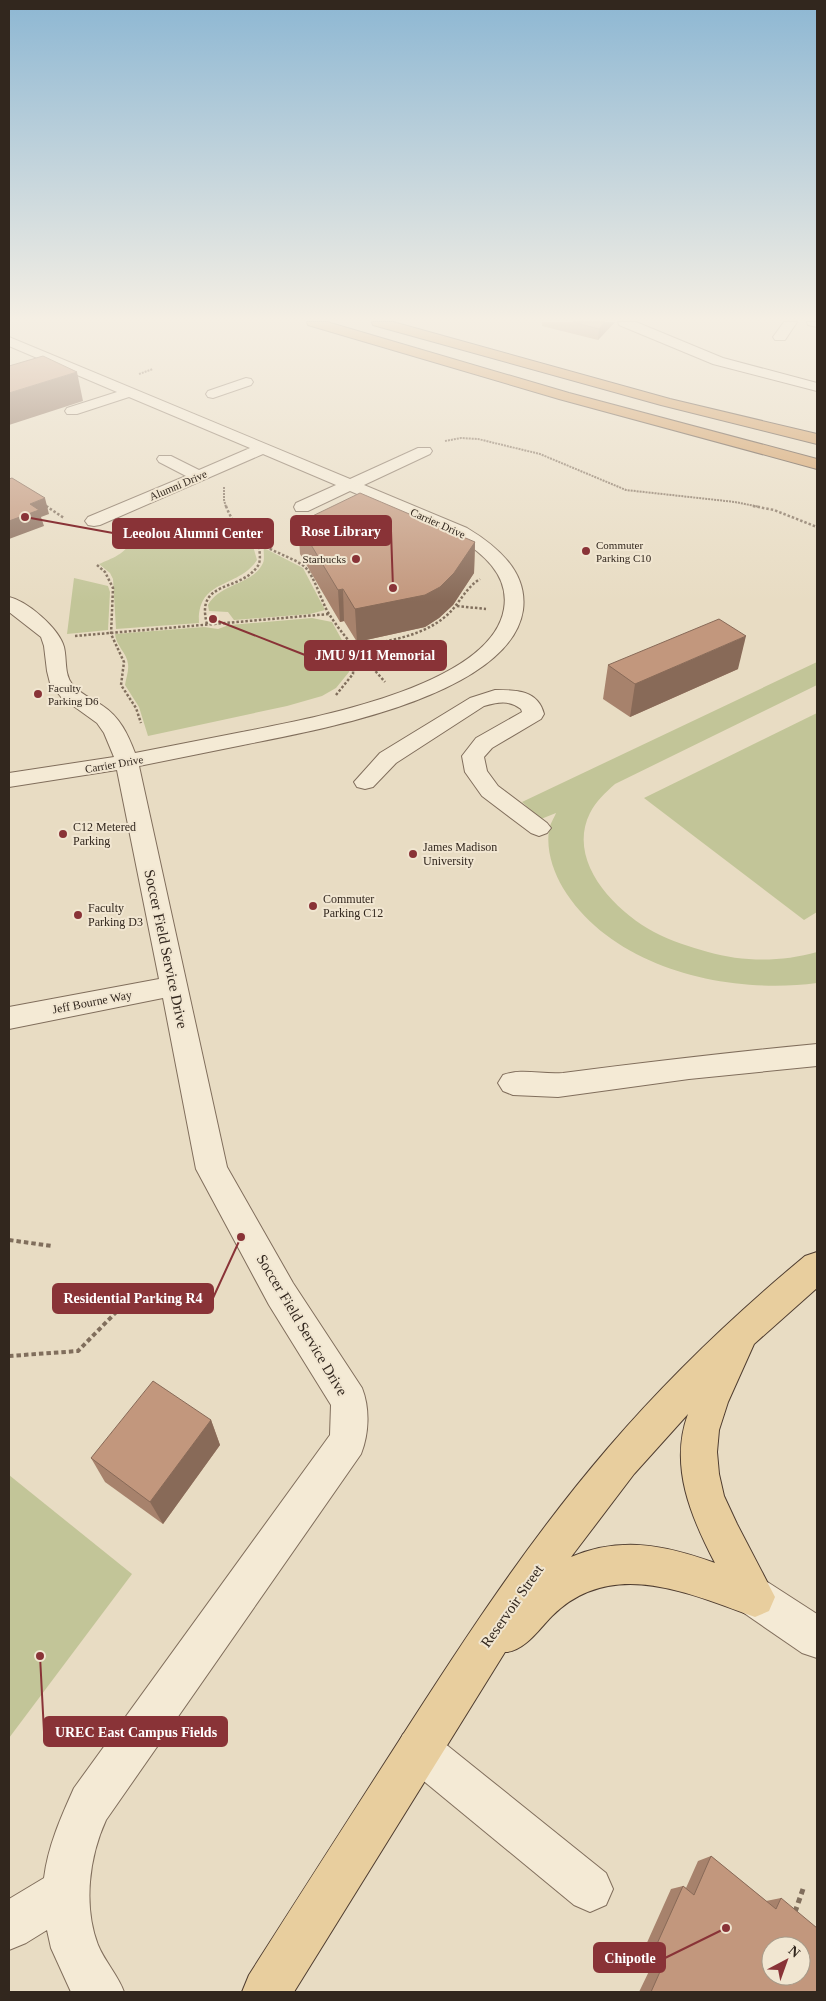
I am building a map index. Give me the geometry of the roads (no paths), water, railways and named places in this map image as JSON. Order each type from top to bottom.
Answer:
[{"type":"highway","points":[[630,415],[817,464]]},
{"type":"highway","points":[[723,415],[817,439]]},
{"type":"main road","name":"Reservoir Street","points":[[266,1992],[469,1669],[535,1572],[621,1461],[705,1368],[817,1267]]},
{"type":"main road","points":[[745,1330],[716,1390],[701,1430],[698,1458],[703,1487],[714,1520],[755,1597]]},
{"type":"main road","points":[[469,1669],[557,1585],[592,1569],[632,1562],[665,1566],[755,1597]]},
{"type":"street","name":"Carrier Drive","points":[[9,780],[127,762],[326,722],[349,715],[416,693],[474,665],[498,644],[510,624],[515,601],[509,579],[496,559],[479,544],[456,529],[184,415]]},
{"type":"street","name":"Alumni Drive","points":[[94,521],[262,449]]},
{"type":"street","points":[[302,507],[424,451]]},
{"type":"street","points":[[165,460],[199,476]]},
{"type":"street","name":"Soccer Field Service Drive","points":[[9,603],[41,627],[52,640],[56,673],[63,687],[73,697],[104,716],[111,724],[127,762],[212,1169],[281,1294],[349,1401],[348,1440],[90,1804],[75,1836],[70,1854],[66,1891],[68,1928],[76,1953],[87,1976],[100,1992]]},
{"type":"street","points":[[365,782],[388,758],[477,702],[495,696],[517,696],[531,706],[533,714],[484,743],[473,756],[476,772],[490,791],[539,828]]},
{"type":"street","points":[[9,800],[45,775]]},
{"type":"street","name":"Jeff Bourne Way","points":[[9,1018],[174,986]]},
{"type":"street","points":[[513,1083],[558,1085],[689,1068],[817,1055]]},
{"type":"street","points":[[755,1597],[817,1638]]},
{"type":"street","points":[[418,1749],[590,1890]]},
{"type":"street","points":[[9,1926],[66,1891]]},
{"type":"place","name":"Leeolou Alumni Center","points":[[25,517]]},
{"type":"place","name":"Commuter Parking C10","points":[[586,551]]},
{"type":"place","name":"Starbucks","points":[[356,559]]},
{"type":"place","name":"Rose Library","points":[[393,588]]},
{"type":"place","name":"JMU 9/11 Memorial","points":[[213,619]]},
{"type":"place","name":"Faculty Parking D6","points":[[38,694]]},
{"type":"place","name":"C12 Metered Parking","points":[[63,834]]},
{"type":"place","name":"James Madison University","points":[[413,854]]},
{"type":"place","name":"Commuter Parking C12","points":[[313,906]]},
{"type":"place","name":"Faculty Parking D3","points":[[78,915]]},
{"type":"place","name":"Residential Parking R4","points":[[241,1237]]},
{"type":"place","name":"UREC East Campus Fields","points":[[40,1656]]},
{"type":"place","name":"Chipotle","points":[[726,1928]]}]
